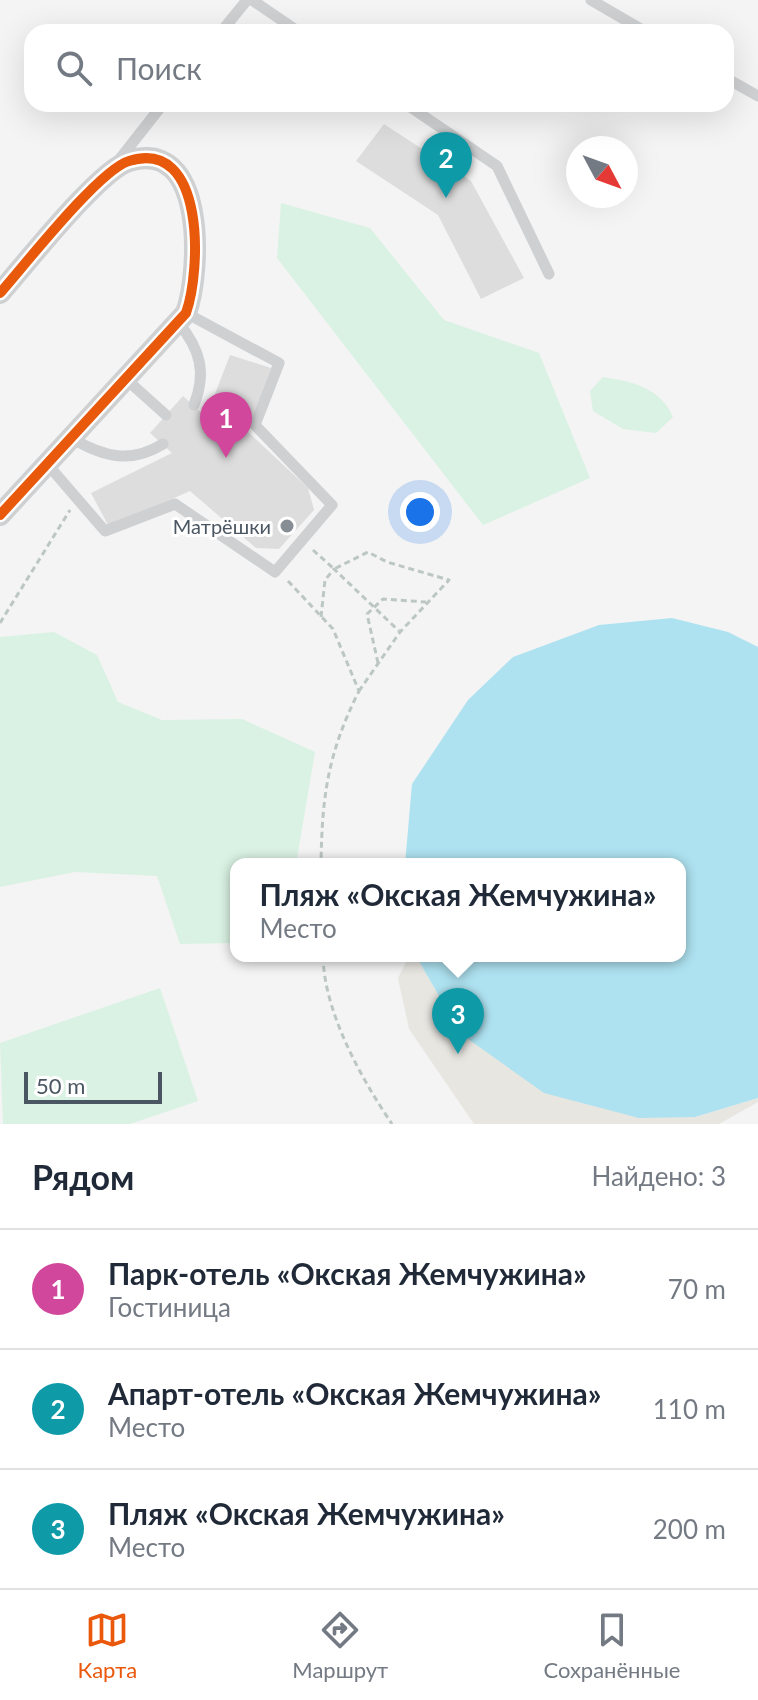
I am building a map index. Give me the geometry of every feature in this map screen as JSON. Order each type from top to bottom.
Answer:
[{"type":"street","points":[[0,293],[102,181],[128,161],[157,160],[172,169],[183,183],[191,199],[196,251],[191,298],[182,317],[49,466],[0,515]]},
{"type":"lane","points":[[228,24],[250,0],[287,24]]},
{"type":"lane","points":[[591,0],[632,24]]},
{"type":"lane","points":[[734,82],[758,96]]},
{"type":"lane","points":[[102,181],[157,112]]},
{"type":"lane","points":[[418,112],[497,166],[549,274]]},
{"type":"lane","points":[[182,317],[202,364],[201,387],[194,405]]},
{"type":"lane","points":[[49,466],[105,531],[175,504],[275,572],[332,505],[255,425],[279,363],[182,317]]},
{"type":"lane","points":[[127,380],[166,415]]},
{"type":"lane","points":[[73,439],[97,453],[124,458],[148,453],[163,444]]},
{"type":"path","points":[[0,623],[78,499]]},
{"type":"path","points":[[303,539],[400,632]]},
{"type":"path","points":[[321,617],[325,580],[334,569],[368,552],[387,562],[449,580],[400,632],[359,691],[337,737],[321,810],[321,858]]},
{"type":"path","points":[[275,572],[333,629],[359,691]]},
{"type":"path","points":[[378,663],[367,614],[383,599],[428,602]]},
{"type":"path","points":[[324,962],[338,1019],[362,1080],[392,1124]]},
{"type":"green space","points":[[281,203],[370,228],[444,320],[539,353],[590,478],[483,525],[277,258]]},
{"type":"green space","points":[[603,377],[635,384],[653,392],[673,417],[656,433],[623,429],[593,411],[590,391]]},
{"type":"green space","points":[[54,632],[97,655],[118,702],[162,720],[242,719],[315,752],[297,858],[230,858],[230,943],[180,944],[157,876],[75,872],[0,887],[0,637]]},
{"type":"green space","points":[[160,988],[198,1101],[130,1124],[3,1124],[0,1043]]},
{"type":"sand","points":[[406,962],[420,962],[461,1033],[695,1117],[758,1098],[758,1102],[719,1124],[474,1124],[409,1029],[398,978]]},
{"type":"water","points":[[672,618],[728,632],[758,647],[758,1098],[695,1117],[639,1118],[544,1093],[461,1034],[419,962],[686,962],[686,858],[406,858],[412,784],[468,700],[513,657],[599,625]]},
{"type":"building","points":[[384,124],[471,181],[524,278],[481,299],[438,215],[356,161]]},
{"type":"building","points":[[230,355],[271,368],[247,431],[308,488],[314,510],[279,549],[256,548],[190,491],[109,527],[91,493],[172,453],[150,433],[183,396],[206,417]]},
{"type":"cycle path","points":[[0,293],[81,200],[116,168],[129,161],[154,159],[172,169],[185,187],[195,240],[191,293],[186,313],[0,515]]},
{"type":"place","name":"Апарт-отель «Окская Жемчужина»","points":[[446,198]]},
{"type":"place","name":"Парк-отель «Окская Жемчужина»","points":[[226,458]]},
{"type":"place","name":"Матрёшки","points":[[287,526]]},
{"type":"place","name":"Пляж «Окская Жемчужина»","points":[[458,1054]]}]
